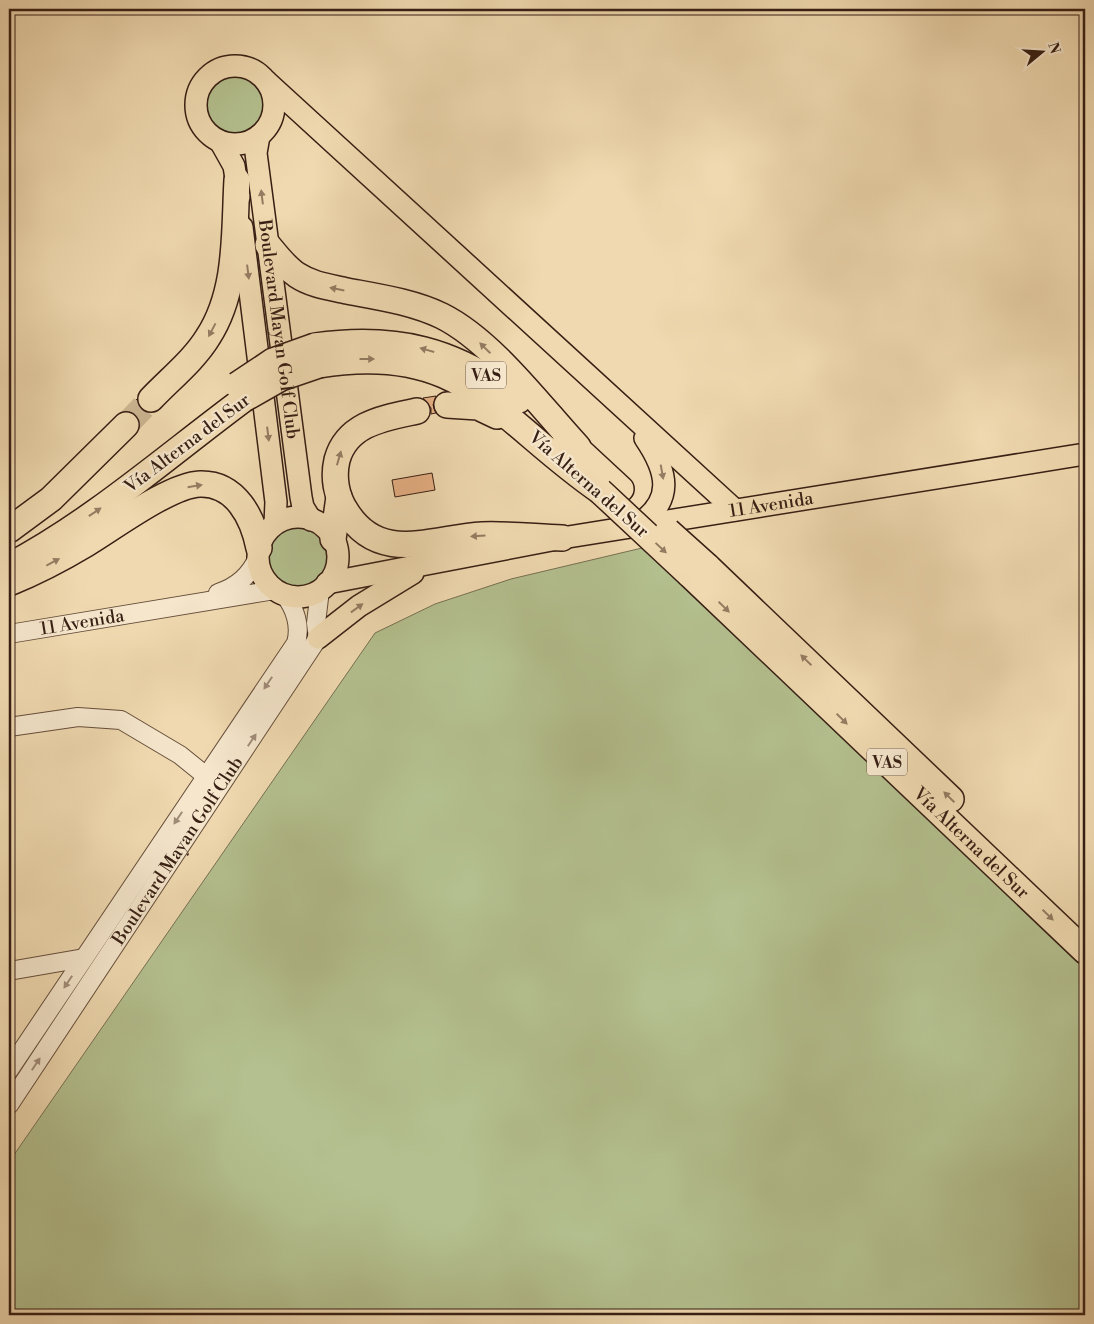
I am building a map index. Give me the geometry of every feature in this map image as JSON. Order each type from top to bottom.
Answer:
[{"type":"highway","points":[[151,399],[204,343],[223,306],[231,268],[236,180]]},
{"type":"highway","points":[[268,245],[281,262],[302,279],[323,286],[412,304],[442,316],[458,326],[507,370],[578,447]]},
{"type":"highway","name":"Vía Alterna del Sur","points":[[317,356],[346,342],[384,342],[414,347],[446,356],[496,382],[578,447],[604,488]]},
{"type":"highway","name":"Vía Alterna del Sur","points":[[9,566],[38,550],[102,507],[241,392],[273,361],[317,356],[379,359],[414,364],[447,375],[484,396],[604,488],[698,570],[1085,927]]},
{"type":"highway","name":"Vía Alterna del Sur","points":[[9,547],[49,524],[241,392]]},
{"type":"highway","points":[[447,405],[471,406],[491,412],[604,488]]},
{"type":"highway","points":[[417,411],[375,420],[352,435],[345,442],[337,461],[336,485],[339,497],[348,516],[368,535],[393,545],[418,545],[481,535],[562,538]]},
{"type":"highway","points":[[9,530],[52,499],[126,425]]},
{"type":"highway","points":[[9,584],[77,549],[168,495],[198,484],[215,486],[241,504],[252,521],[259,552]]},
{"type":"highway","points":[[335,548],[339,497]]},
{"type":"highway","name":"Vía Alterna del Sur","points":[[698,570],[1085,951]]},
{"type":"main road","points":[[330,139],[306,125],[295,122],[263,132],[240,144],[220,141],[204,128],[198,114],[196,99],[204,80],[220,68],[240,66],[259,73],[735,510]]},
{"type":"main road","points":[[263,132],[274,110],[274,100],[266,81]]},
{"type":"main road","name":"Boulevard Mayan Golf Club","points":[[263,132],[256,153],[301,497],[303,507],[312,520]]},
{"type":"main road","name":"Boulevard Mayan Golf Club","points":[[220,141],[230,156],[236,180],[276,502],[275,524]]},
{"type":"main road","points":[[630,415],[659,459],[664,482],[657,509],[636,526]]},
{"type":"main road","name":"11 Avenida","points":[[324,587],[428,564],[562,538],[1085,454]]},
{"type":"main road","points":[[293,518],[312,520],[320,524],[335,548],[336,567],[324,587],[302,597],[279,592],[263,576],[259,552],[262,539],[275,524],[293,518]]},
{"type":"main road","name":"11 Avenida","points":[[335,548],[352,565],[360,567],[458,558]]},
{"type":"main road","points":[[318,638],[358,606],[428,564]]},
{"type":"street","name":"11 Avenida","points":[[154,610],[231,588],[250,573],[259,552]]},
{"type":"street","points":[[318,638],[316,623],[324,587]]},
{"type":"street","name":"11 Avenida","points":[[9,634],[279,592]]},
{"type":"street","name":"Boulevard Mayan Golf Club","points":[[9,1070],[296,643],[298,623],[289,601],[279,592]]},
{"type":"street","name":"Boulevard Mayan Golf Club","points":[[9,1105],[318,638]]},
{"type":"street","points":[[9,727],[78,717],[121,720],[180,755],[206,776]]},
{"type":"street","points":[[9,971],[84,958]]},
{"type":"green space","points":[[235,72],[247,75],[258,81],[264,92],[267,104],[264,116],[258,127],[247,133],[235,136],[223,133],[212,127],[206,116],[203,104],[206,92],[212,81],[223,75]]},
{"type":"green space","points":[[297,525],[315,531],[323,539],[329,557],[323,575],[315,583],[297,589],[279,583],[271,575],[265,557],[271,539],[279,531]]},
{"type":"green space","points":[[642,548],[1085,955],[1085,1315],[9,1315],[9,1162],[375,633],[435,604],[511,579]]},
{"type":"building","points":[[436,396],[433,405],[436,413],[431,414],[431,408],[423,398]]},
{"type":"building","points":[[137,399],[141,409],[147,413],[140,421],[136,415],[126,411]]},
{"type":"building","points":[[432,473],[435,490],[395,497],[392,480]]},
{"type":"tunnel","points":[[126,425],[151,399]]}]
